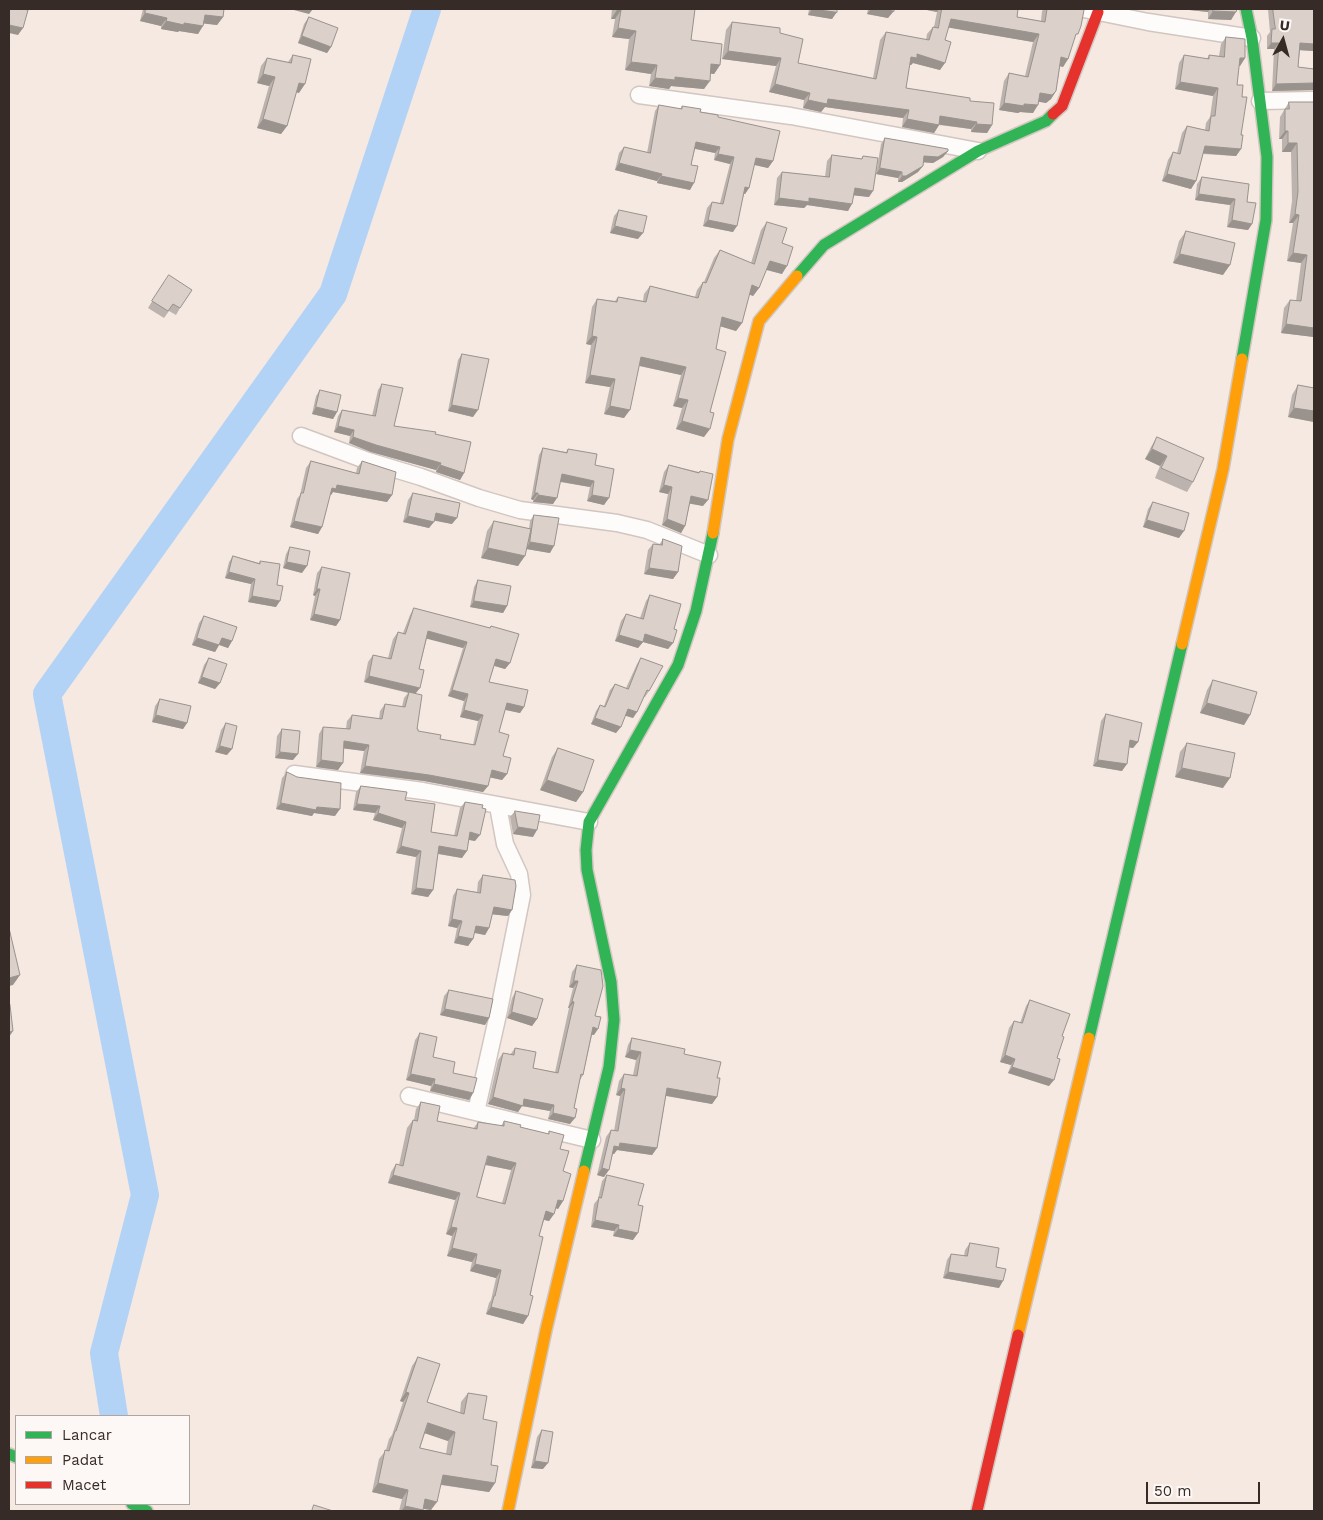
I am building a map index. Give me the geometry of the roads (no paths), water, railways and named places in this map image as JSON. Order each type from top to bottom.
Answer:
[{"type":"street","points":[[976,1511],[1223,469],[1266,220],[1267,157],[1252,38],[1246,9]]},
{"type":"street","points":[[508,1511],[546,1330],[609,1068],[614,1020],[610,982],[588,870],[586,850],[589,822],[678,665],[696,611],[709,555],[728,439],[759,321],[824,245],[978,151],[1046,121],[1062,106],[1091,10],[1198,31],[1252,38]]},
{"type":"street","points":[[639,95],[791,116],[978,151]]},
{"type":"street","points":[[1260,101],[1314,100]]},
{"type":"street","points":[[301,436],[368,461],[520,510],[617,523],[647,530],[709,555]]},
{"type":"street","points":[[294,774],[423,791],[589,822]]},
{"type":"street","points":[[476,1112],[522,895],[519,874],[505,844],[498,806]]},
{"type":"street","points":[[409,1096],[592,1140]]},
{"type":"street","points":[[135,1505],[147,1511]]},
{"type":"waterway","points":[[114,1415],[104,1353],[145,1195],[47,694],[333,294],[427,9]]}]
